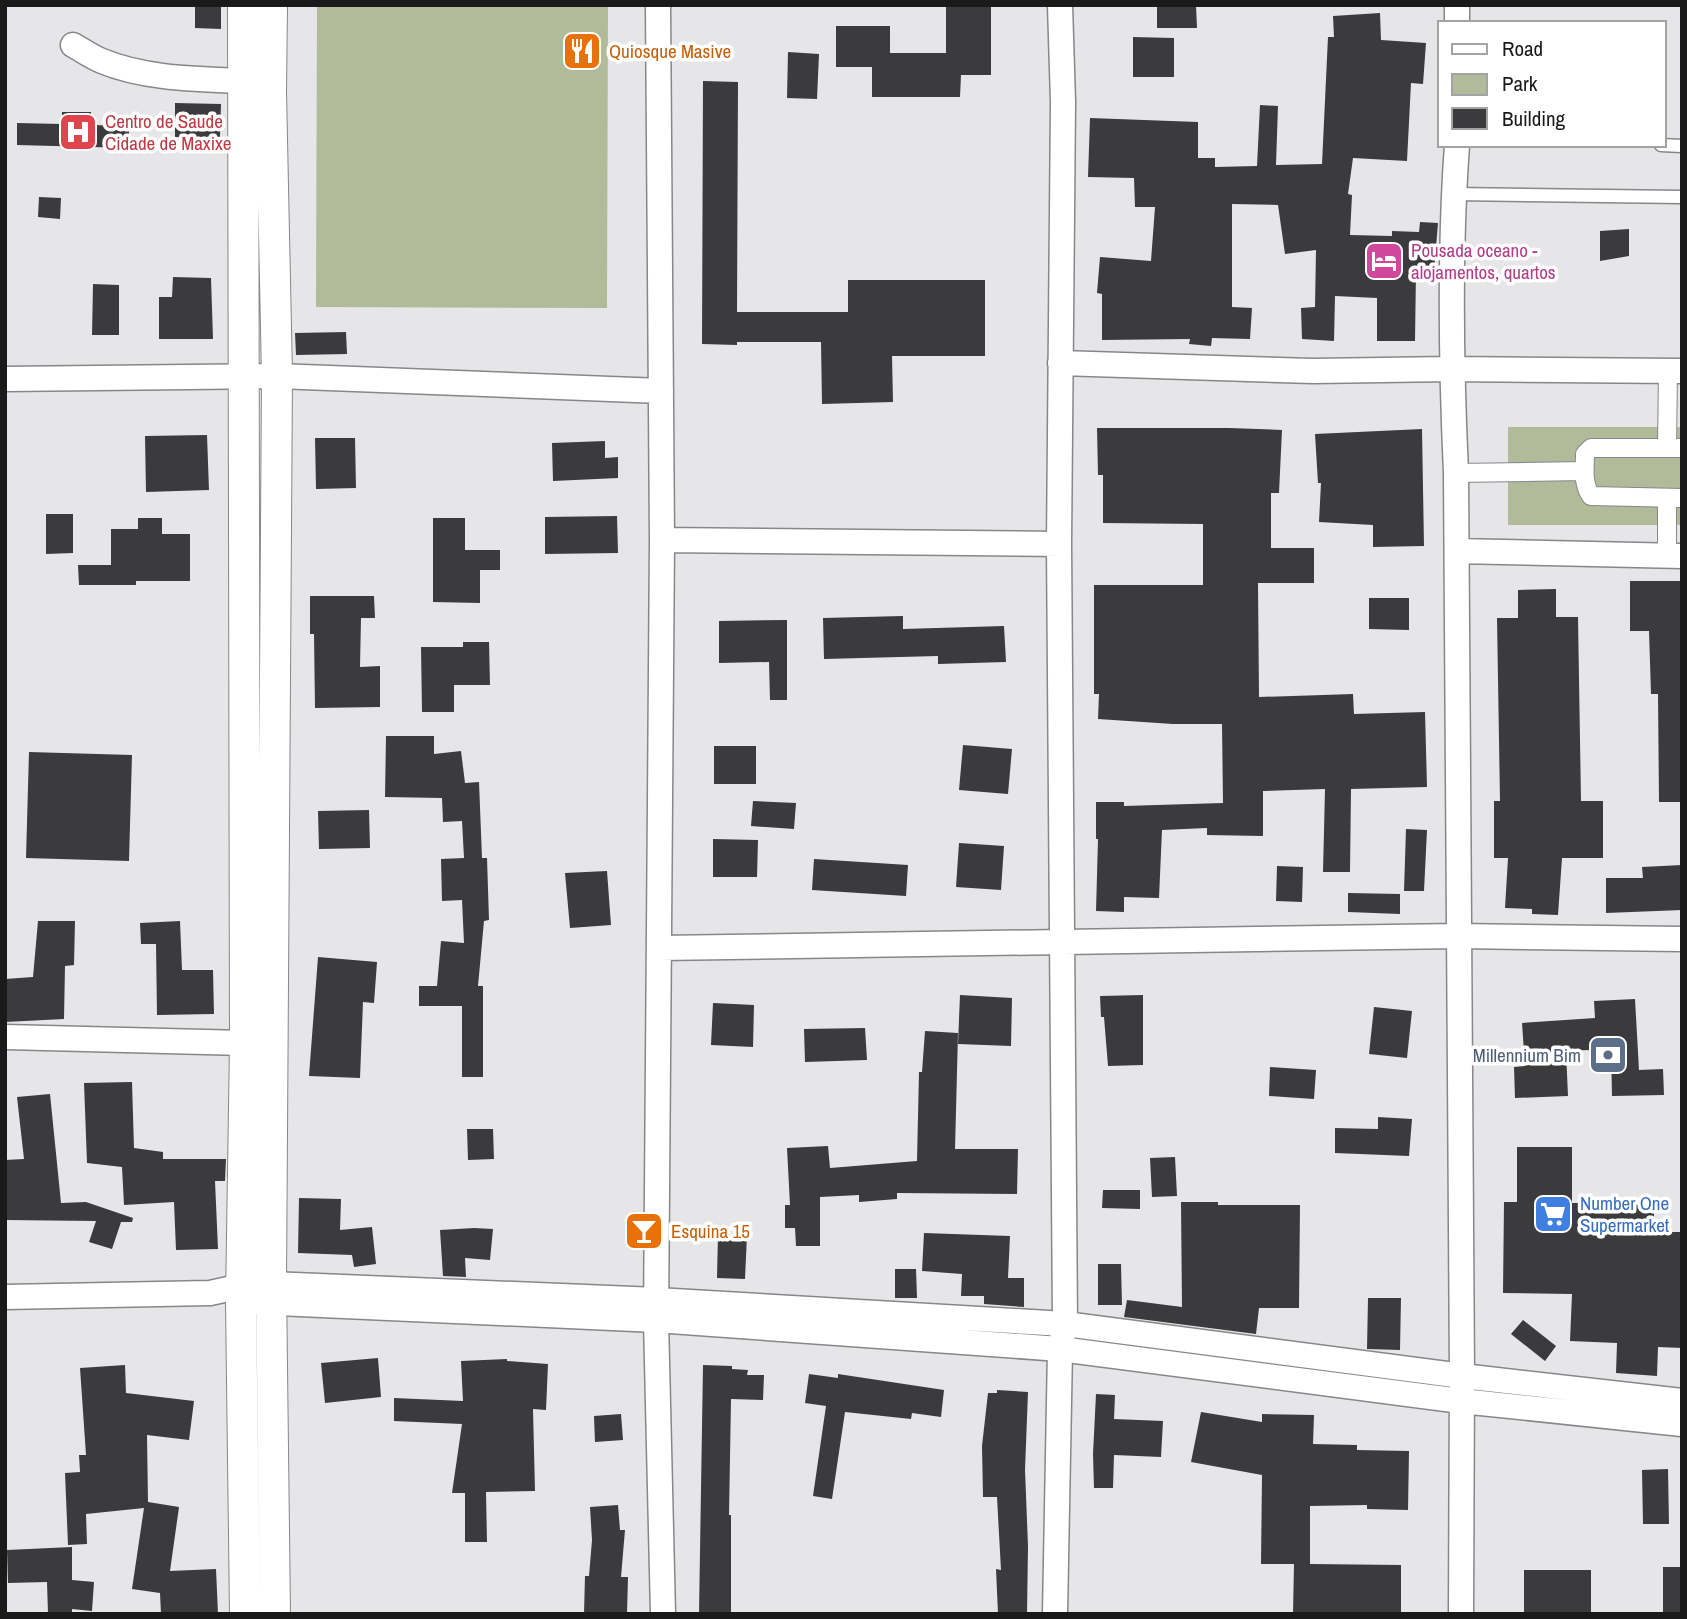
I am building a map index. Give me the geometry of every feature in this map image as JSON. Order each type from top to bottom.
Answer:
[{"type":"street","points":[[243,5],[245,1044],[241,1293],[245,1614]]},
{"type":"street","points":[[272,5],[277,376],[272,1294],[275,1614]]},
{"type":"street","points":[[658,5],[662,540],[657,1310],[663,1614]]},
{"type":"street","points":[[1055,1614],[1060,1349],[1065,1324],[1060,942],[1059,544],[1063,102],[1060,5]]},
{"type":"street","points":[[73,45],[102,62],[138,71],[193,79],[244,81]]},
{"type":"street","points":[[1457,147],[1451,369],[1457,551],[1461,1614]]},
{"type":"street","points":[[1060,363],[1313,371],[1675,371],[1674,448],[1588,449],[1584,471],[1585,485],[1591,496],[1674,498],[1672,554],[1457,551]]},
{"type":"street","points":[[5,379],[277,376],[661,391]]},
{"type":"street","points":[[1456,473],[1584,471]]},
{"type":"street","points":[[662,540],[1059,544]]},
{"type":"street","points":[[660,948],[1458,936],[1682,939]]},
{"type":"street","points":[[5,1037],[245,1044]]},
{"type":"street","points":[[5,1297],[241,1293],[1065,1324],[1462,1376],[1682,1401]]},
{"type":"street","points":[[657,1310],[1060,1349],[1461,1401],[1682,1424]]},
{"type":"lane","points":[[1454,194],[1682,197]]},
{"type":"green space","points":[[317,5],[608,5],[607,308],[316,307]]},
{"type":"green space","points":[[1508,427],[1682,427],[1682,525],[1508,525]]},
{"type":"building","points":[[195,5],[221,5],[221,29],[195,28]]},
{"type":"building","points":[[946,5],[991,5],[991,75],[961,75],[960,97],[872,97],[872,67],[836,67],[836,26],[890,26],[890,53],[946,53]]},
{"type":"building","points":[[1157,5],[1196,5],[1197,28],[1157,28]]},
{"type":"building","points":[[1380,13],[1381,40],[1426,43],[1423,84],[1411,83],[1407,161],[1353,158],[1348,194],[1352,195],[1350,235],[1392,236],[1392,231],[1419,232],[1420,222],[1438,223],[1434,272],[1416,270],[1415,341],[1377,341],[1377,298],[1335,296],[1334,341],[1302,339],[1301,308],[1315,307],[1316,250],[1285,254],[1278,205],[1232,204],[1232,307],[1252,308],[1250,339],[1212,338],[1211,346],[1189,344],[1190,339],[1102,340],[1102,294],[1097,293],[1100,257],[1151,261],[1155,207],[1135,207],[1134,178],[1088,177],[1090,118],[1198,122],[1198,158],[1215,158],[1215,167],[1257,166],[1260,105],[1278,106],[1276,165],[1322,164],[1328,37],[1334,37],[1333,16]]},
{"type":"building","points":[[1133,37],[1174,38],[1174,77],[1133,77]]},
{"type":"building","points":[[788,52],[819,54],[817,99],[787,98]]},
{"type":"building","points":[[703,81],[738,82],[737,312],[848,312],[848,280],[985,280],[985,356],[892,356],[893,402],[822,404],[821,342],[702,344]]},
{"type":"building","points":[[175,103],[221,104],[220,137],[175,137]]},
{"type":"building","points":[[62,112],[91,112],[91,125],[129,126],[129,148],[17,145],[17,123],[62,124]]},
{"type":"building","points":[[39,197],[61,198],[60,219],[38,217]]},
{"type":"building","points":[[1629,229],[1629,256],[1600,261],[1600,231]]},
{"type":"building","points":[[173,277],[211,278],[213,339],[159,339],[159,297],[172,297]]},
{"type":"building","points":[[93,284],[119,285],[119,335],[92,335]]},
{"type":"building","points":[[346,332],[347,354],[296,355],[295,333]]},
{"type":"building","points":[[1097,428],[1282,430],[1279,493],[1271,493],[1271,548],[1314,548],[1314,583],[1258,583],[1259,697],[1353,694],[1354,714],[1425,712],[1427,787],[1351,789],[1350,872],[1323,872],[1325,789],[1263,791],[1263,836],[1207,835],[1207,828],[1162,830],[1159,898],[1124,897],[1124,912],[1096,911],[1096,802],[1124,802],[1124,806],[1223,803],[1222,724],[1098,719],[1099,694],[1094,694],[1094,585],[1203,585],[1203,524],[1103,523],[1103,475],[1098,475]]},
{"type":"building","points":[[1422,429],[1424,546],[1373,547],[1373,525],[1319,522],[1321,483],[1318,483],[1315,434]]},
{"type":"building","points":[[207,435],[209,490],[146,492],[145,436]]},
{"type":"building","points":[[315,438],[355,438],[356,488],[316,489]]},
{"type":"building","points":[[605,441],[605,458],[618,457],[618,478],[553,481],[552,443]]},
{"type":"building","points":[[46,514],[73,514],[73,553],[46,554]]},
{"type":"building","points":[[617,516],[618,553],[545,554],[545,517]]},
{"type":"building","points":[[138,518],[162,518],[162,534],[190,534],[190,581],[79,585],[78,565],[111,565],[111,529],[138,529]]},
{"type":"building","points":[[433,518],[465,518],[465,550],[500,550],[500,570],[480,570],[480,603],[433,602]]},
{"type":"building","points":[[1630,581],[1682,581],[1682,802],[1659,802],[1658,694],[1651,694],[1649,631],[1630,631]]},
{"type":"building","points":[[1556,589],[1556,617],[1578,617],[1581,801],[1603,801],[1603,858],[1562,858],[1558,915],[1532,914],[1532,909],[1505,908],[1508,858],[1494,858],[1494,801],[1500,801],[1497,618],[1518,618],[1518,590]]},
{"type":"building","points":[[310,596],[374,596],[375,618],[361,618],[360,667],[380,666],[380,707],[315,708],[314,634],[310,634]]},
{"type":"building","points":[[1369,598],[1409,598],[1409,630],[1369,629]]},
{"type":"building","points":[[903,616],[903,629],[1004,626],[1006,662],[938,664],[938,656],[824,659],[823,618]]},
{"type":"building","points":[[787,620],[787,700],[770,700],[769,662],[719,663],[719,621]]},
{"type":"building","points":[[463,642],[489,642],[490,685],[454,685],[454,712],[422,712],[421,647],[463,647]]},
{"type":"building","points":[[386,736],[434,736],[434,754],[461,751],[465,783],[479,782],[482,858],[487,858],[489,920],[484,921],[478,986],[483,986],[483,1077],[462,1077],[462,1006],[419,1006],[419,986],[437,986],[441,941],[464,943],[462,900],[442,901],[441,859],[464,858],[462,821],[443,822],[442,798],[385,797]]},
{"type":"building","points":[[963,745],[1012,749],[1008,794],[959,790]]},
{"type":"building","points":[[714,746],[756,746],[756,784],[714,784]]},
{"type":"building","points":[[29,752],[132,755],[129,861],[26,858]]},
{"type":"building","points":[[753,801],[796,803],[794,829],[751,826]]},
{"type":"building","points":[[369,810],[370,848],[319,849],[318,811]]},
{"type":"building","points":[[1406,829],[1427,830],[1424,891],[1404,891]]},
{"type":"building","points":[[713,839],[758,840],[757,877],[713,877]]},
{"type":"building","points":[[959,843],[1004,846],[1001,890],[956,887]]},
{"type":"building","points":[[814,859],[908,865],[906,896],[812,890]]},
{"type":"building","points":[[1682,865],[1682,910],[1606,913],[1606,878],[1643,878],[1642,867]]},
{"type":"building","points":[[1277,866],[1303,867],[1302,902],[1276,901]]},
{"type":"building","points":[[607,871],[611,925],[570,928],[565,873]]},
{"type":"building","points":[[1348,893],[1400,894],[1400,914],[1348,912]]},
{"type":"building","points":[[38,921],[75,921],[74,965],[65,966],[64,1019],[5,1022],[5,979],[33,977]]},
{"type":"building","points":[[180,921],[182,970],[213,970],[214,1014],[157,1015],[156,944],[141,944],[140,923]]},
{"type":"building","points":[[318,957],[377,962],[374,1003],[363,1002],[360,1078],[309,1076]]},
{"type":"building","points":[[960,995],[1012,998],[1011,1046],[958,1044]]},
{"type":"building","points":[[1143,995],[1143,1065],[1108,1066],[1100,996]]},
{"type":"building","points":[[1635,999],[1639,1070],[1663,1069],[1664,1095],[1612,1096],[1611,1049],[1566,1051],[1568,1096],[1515,1098],[1514,1067],[1525,1066],[1522,1023],[1595,1018],[1594,1001]]},
{"type":"building","points":[[713,1003],[754,1005],[753,1047],[711,1045]]},
{"type":"building","points":[[1374,1007],[1412,1011],[1407,1058],[1369,1054]]},
{"type":"building","points":[[865,1028],[867,1060],[805,1062],[804,1029]]},
{"type":"building","points":[[925,1031],[958,1033],[955,1149],[1018,1149],[1017,1194],[897,1193],[897,1199],[859,1202],[859,1195],[820,1197],[820,1246],[796,1246],[795,1228],[785,1228],[785,1205],[790,1205],[787,1148],[828,1146],[830,1168],[917,1161],[919,1072],[922,1072]]},
{"type":"building","points":[[1270,1067],[1316,1070],[1314,1099],[1269,1096]]},
{"type":"building","points":[[132,1082],[134,1148],[163,1152],[163,1159],[226,1159],[225,1181],[215,1181],[218,1249],[176,1250],[174,1202],[124,1205],[122,1167],[87,1163],[84,1083]]},
{"type":"building","points":[[50,1094],[61,1203],[86,1202],[133,1218],[132,1222],[121,1222],[112,1249],[89,1242],[96,1221],[5,1220],[5,1160],[24,1159],[17,1097]]},
{"type":"building","points":[[1378,1117],[1412,1119],[1409,1156],[1335,1153],[1335,1128],[1378,1129]]},
{"type":"building","points":[[467,1129],[493,1129],[494,1159],[468,1160]]},
{"type":"building","points":[[1517,1147],[1572,1147],[1572,1203],[1654,1203],[1654,1232],[1682,1232],[1682,1348],[1658,1347],[1657,1376],[1616,1373],[1617,1343],[1570,1341],[1572,1294],[1503,1293],[1504,1202],[1517,1202]]},
{"type":"building","points":[[1175,1157],[1177,1196],[1152,1197],[1150,1158]]},
{"type":"building","points":[[1103,1190],[1140,1190],[1140,1209],[1102,1208]]},
{"type":"building","points":[[299,1198],[341,1199],[340,1230],[372,1227],[376,1264],[354,1267],[352,1255],[298,1253]]},
{"type":"building","points":[[1181,1202],[1300,1205],[1299,1308],[1259,1308],[1256,1334],[1124,1317],[1127,1300],[1182,1307]]},
{"type":"building","points":[[493,1229],[490,1260],[465,1258],[466,1277],[443,1276],[440,1230]]},
{"type":"building","points":[[924,1233],[1010,1236],[1008,1278],[1024,1278],[1024,1307],[984,1304],[984,1296],[961,1296],[962,1274],[922,1271]]},
{"type":"building","points":[[718,1234],[747,1235],[745,1279],[717,1278]]},
{"type":"building","points":[[1098,1264],[1121,1264],[1122,1305],[1098,1305]]},
{"type":"building","points":[[895,1269],[916,1269],[917,1298],[895,1298]]},
{"type":"building","points":[[1368,1298],[1401,1298],[1400,1350],[1367,1349]]},
{"type":"building","points":[[1523,1320],[1556,1346],[1545,1361],[1511,1334]]},
{"type":"building","points":[[378,1358],[381,1397],[325,1403],[321,1363]]},
{"type":"building","points":[[507,1359],[548,1364],[546,1410],[533,1409],[535,1491],[486,1492],[487,1542],[465,1542],[465,1493],[452,1493],[462,1424],[394,1421],[394,1398],[463,1401],[461,1361]]},
{"type":"building","points":[[125,1365],[126,1393],[194,1401],[189,1440],[147,1435],[148,1502],[179,1507],[170,1571],[216,1569],[218,1614],[161,1614],[160,1593],[132,1589],[144,1508],[86,1514],[87,1544],[68,1545],[65,1473],[80,1472],[79,1455],[86,1455],[80,1368]]},
{"type":"building","points":[[703,1365],[732,1366],[732,1369],[748,1370],[747,1375],[764,1375],[763,1400],[731,1399],[731,1614],[699,1614]]},
{"type":"building","points":[[809,1374],[838,1378],[838,1374],[944,1390],[941,1417],[912,1413],[911,1419],[845,1412],[832,1499],[813,1496],[826,1406],[805,1403]]},
{"type":"building","points":[[997,1390],[1028,1392],[1025,1470],[1027,1614],[998,1614],[996,1569],[1001,1570],[997,1497],[983,1497],[982,1446],[988,1393],[997,1393]]},
{"type":"building","points":[[1096,1394],[1115,1395],[1114,1419],[1163,1421],[1161,1457],[1114,1455],[1113,1488],[1094,1488]]},
{"type":"building","points":[[1201,1412],[1262,1422],[1262,1414],[1314,1415],[1313,1444],[1357,1445],[1357,1450],[1409,1451],[1408,1510],[1367,1509],[1367,1505],[1310,1506],[1310,1564],[1401,1565],[1401,1614],[1293,1614],[1294,1564],[1261,1564],[1262,1475],[1191,1462]]},
{"type":"building","points":[[621,1414],[623,1440],[595,1442],[594,1416]]},
{"type":"building","points":[[1668,1469],[1669,1524],[1643,1524],[1642,1470]]},
{"type":"building","points":[[618,1505],[620,1530],[625,1530],[621,1577],[628,1577],[627,1614],[584,1614],[585,1576],[589,1576],[592,1540],[590,1507]]},
{"type":"building","points":[[72,1547],[72,1580],[94,1582],[92,1611],[72,1609],[72,1614],[48,1614],[47,1582],[8,1583],[7,1550]]},
{"type":"building","points":[[1663,1567],[1682,1567],[1682,1614],[1663,1614]]},
{"type":"building","points":[[1524,1570],[1591,1570],[1591,1614],[1524,1614]]},
{"type":"place","name":"Quiosque Masive","points":[[582,51]]},
{"type":"place","name":"Centro de Saude Cidade de Maxixe","points":[[78,132]]},
{"type":"place","name":"Pousada oceano - alojamentos, quartos","points":[[1384,261]]},
{"type":"place","name":"Millennium Bim","points":[[1608,1055]]},
{"type":"place","name":"Number One Supermarket","points":[[1553,1214]]},
{"type":"place","name":"Esquina 15","points":[[644,1231]]}]
